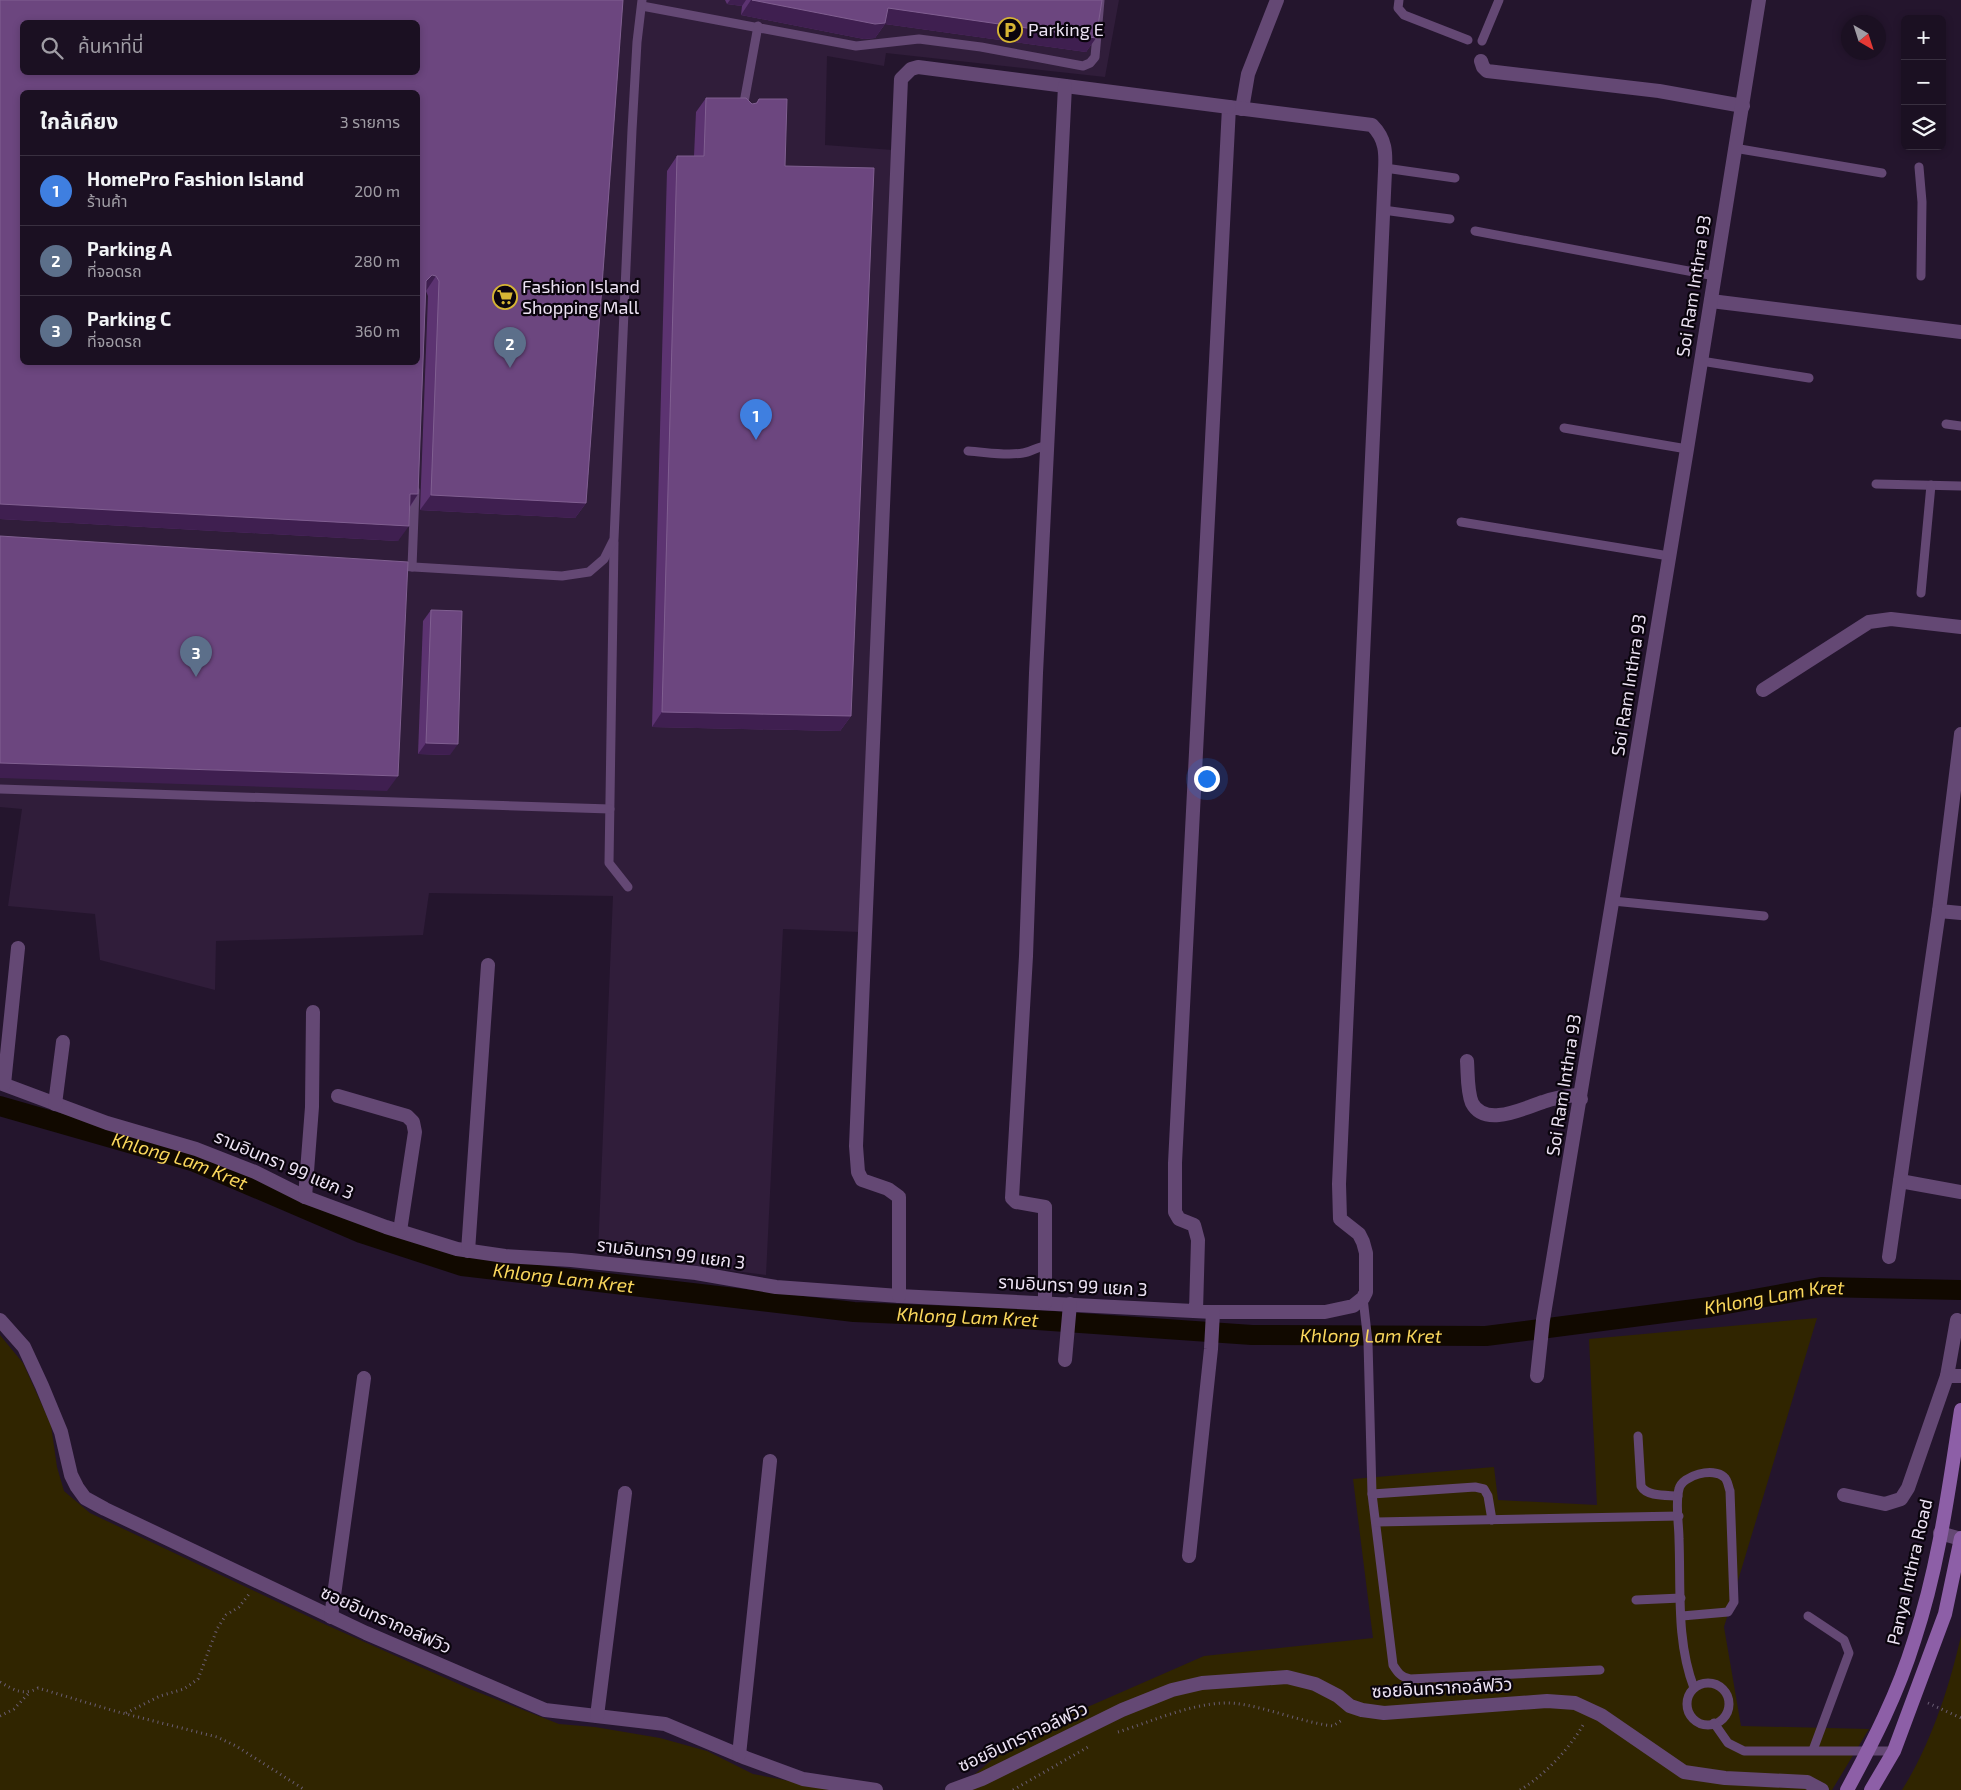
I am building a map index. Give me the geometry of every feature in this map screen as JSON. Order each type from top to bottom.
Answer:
[{"type":"main road","name":"Panya Inthra Road","points":[[1847,1790],[1869,1751],[1914,1641],[1940,1534],[1961,1410]]},
{"type":"main road","points":[[1871,1790],[1894,1751],[1945,1614],[1961,1539]]},
{"type":"street","points":[[1196,1311],[1198,1240],[1194,1225],[1179,1219],[1174,1212],[1175,1163],[1236,108],[1277,0]]},
{"type":"street","name":"Soi Ram Inthra 93","points":[[1537,1376],[1543,1320],[1688,449],[1734,148],[1743,106],[1759,0]]},
{"type":"street","points":[[1481,60],[1483,67],[1487,71],[1659,91],[1743,106]]},
{"type":"street","points":[[899,1296],[898,1197],[888,1189],[862,1180],[858,1172],[856,1146],[901,79],[911,69],[918,67],[1372,125],[1383,138],[1385,168],[1384,210],[1339,1184],[1340,1219],[1359,1234],[1366,1252],[1366,1292],[1364,1303]]},
{"type":"street","points":[[1045,1303],[1045,1207],[1016,1202],[1012,1198],[1026,956],[1036,673],[1049,446],[1065,86]]},
{"type":"street","points":[[1711,301],[1961,332]]},
{"type":"street","points":[[1763,690],[1869,622],[1891,619],[1961,627]]},
{"type":"street","points":[[1889,1257],[1961,734]]},
{"type":"street","points":[[1938,911],[1961,913]]},
{"type":"street","points":[[2,1084],[18,948]]},
{"type":"street","points":[[468,1251],[488,964]]},
{"type":"street","points":[[305,1196],[312,1107],[313,1012]]},
{"type":"street","points":[[55,1104],[62,1042]]},
{"type":"street","points":[[1467,1061],[1472,1103],[1478,1110],[1493,1115],[1504,1116],[1563,1097],[1576,1095],[1581,1099]]},
{"type":"street","name":"รามอินทรา 99 แยก 3","points":[[2,1084],[107,1123],[196,1149],[255,1172],[305,1196],[400,1231],[468,1251],[696,1273],[776,1288],[1045,1303],[1070,1309],[1196,1311],[1213,1318],[1325,1312],[1364,1303]]},
{"type":"street","points":[[338,1096],[407,1116],[413,1122],[416,1132],[400,1231]]},
{"type":"street","points":[[1900,1181],[1961,1192]]},
{"type":"street","points":[[1065,1360],[1070,1309]]},
{"type":"street","points":[[1189,1556],[1213,1318]]},
{"type":"street","name":"ซอยอินทรากอล์ฟวิว","points":[[0,1320],[24,1347],[60,1432],[71,1475],[85,1498],[331,1616],[545,1710],[665,1724],[803,1779],[876,1790]]},
{"type":"street","points":[[1844,1495],[1885,1504],[1901,1499],[1908,1488],[1954,1376],[1957,1320]]},
{"type":"street","points":[[331,1616],[364,1378]]},
{"type":"street","points":[[739,1755],[770,1461]]},
{"type":"street","points":[[597,1716],[625,1492]]},
{"type":"street","points":[[1940,1534],[1961,1539]]},
{"type":"street","name":"ซอยอินทรากอล์ฟวิว","points":[[952,1790],[982,1779],[1122,1710],[1172,1690],[1202,1684],[1287,1677],[1314,1684],[1338,1696],[1355,1708],[1384,1713],[1547,1701],[1575,1703],[1592,1711],[1653,1749],[1684,1772],[1724,1778],[1807,1782],[1822,1790]]},
{"type":"lane","points":[[628,888],[609,864],[614,539],[632,130],[637,42],[642,3],[856,46],[919,39],[981,42],[1083,66],[1087,65],[1095,57],[1100,0]]},
{"type":"lane","points":[[1399,0],[1398,8],[1404,15],[1468,40]]},
{"type":"lane","points":[[1482,41],[1499,0]]},
{"type":"lane","points":[[742,113],[758,26]]},
{"type":"lane","points":[[1734,148],[1882,173]]},
{"type":"lane","points":[[1918,167],[1922,202],[1921,276]]},
{"type":"lane","points":[[1385,168],[1455,178]]},
{"type":"lane","points":[[1384,210],[1450,220]]},
{"type":"lane","points":[[1475,231],[1714,276]]},
{"type":"lane","points":[[1702,362],[1809,378]]},
{"type":"lane","points":[[1946,424],[1961,426]]},
{"type":"lane","points":[[1564,428],[1688,449]]},
{"type":"lane","points":[[968,451],[1014,454],[1026,453],[1041,446],[1049,446]]},
{"type":"lane","points":[[412,567],[415,480]]},
{"type":"lane","points":[[1876,484],[1961,486]]},
{"type":"lane","points":[[1921,593],[1931,485]]},
{"type":"lane","points":[[1461,522],[1669,556]]},
{"type":"lane","points":[[383,565],[562,576],[590,572],[604,559],[614,539]]},
{"type":"lane","points":[[0,789],[610,809]]},
{"type":"lane","points":[[1613,901],[1764,916]]},
{"type":"lane","points":[[1364,1303],[1368,1342],[1372,1494],[1394,1665],[1403,1678],[1410,1679],[1600,1670]]},
{"type":"lane","points":[[1638,1436],[1641,1486],[1643,1490],[1648,1493],[1678,1496]]},
{"type":"lane","points":[[1682,1616],[1728,1612],[1734,1602],[1730,1491],[1726,1478],[1714,1473],[1690,1476],[1682,1482],[1678,1496],[1683,1649],[1694,1688]]},
{"type":"lane","points":[[1372,1494],[1475,1487],[1484,1489],[1488,1496],[1492,1520]]},
{"type":"lane","points":[[1376,1522],[1679,1516]]},
{"type":"lane","points":[[1636,1600],[1681,1598]]},
{"type":"lane","points":[[1808,1616],[1844,1640],[1849,1652],[1813,1750]]},
{"type":"lane","points":[[1702,1683],[1713,1683],[1722,1688],[1728,1696],[1729,1706],[1725,1716],[1714,1723],[1708,1725],[1698,1723],[1690,1716],[1687,1707],[1688,1696],[1694,1688],[1702,1683]]},
{"type":"lane","points":[[1714,1723],[1722,1736],[1737,1749],[1744,1751],[1894,1751]]},
{"type":"path","points":[[125,1713],[160,1696],[184,1690],[198,1679],[217,1629],[226,1615],[248,1597],[257,1581]]},
{"type":"path","points":[[0,1682],[15,1691],[28,1694]]},
{"type":"path","points":[[0,1716],[14,1709],[28,1694],[38,1688],[217,1737],[236,1746],[305,1790]]},
{"type":"path","points":[[1914,1696],[1961,1718]]},
{"type":"path","points":[[1109,1734],[1204,1705],[1239,1704],[1310,1724],[1333,1726],[1355,1708]]},
{"type":"path","points":[[1520,1790],[1544,1770],[1573,1741],[1592,1711]]},
{"type":"path","points":[[1013,1790],[1094,1743]]},
{"type":"shaded area","points":[[0,0],[1119,0],[1105,77],[886,53],[884,66],[827,56],[825,145],[893,150],[860,932],[783,929],[766,1275],[598,1253],[613,896],[429,893],[423,935],[216,941],[215,990],[100,960],[95,914],[8,906],[22,809],[0,807]]},
{"type":"shaded area","points":[[1817,1318],[1724,1627],[1741,1726],[1869,1729],[1832,1790],[956,1790],[1019,1737],[1204,1656],[1373,1638],[1353,1479],[1494,1467],[1498,1500],[1597,1505],[1589,1339]]},
{"type":"shaded area","points":[[0,1335],[23,1363],[51,1425],[57,1467],[64,1491],[90,1513],[322,1623],[470,1689],[559,1724],[595,1727],[660,1738],[707,1751],[753,1774],[836,1790],[0,1790]]},
{"type":"shaded area","points":[[1961,1636],[1961,1790],[1902,1790],[1922,1754],[1938,1715],[1951,1676]]},
{"type":"building","name":"Fashion Island Shopping Mall","points":[[0,0],[623,0],[586,503],[431,495],[439,281],[436,276],[432,275],[426,281],[418,494],[410,494],[409,526],[0,504]]},
{"type":"building","points":[[752,0],[1102,0],[1096,38],[888,8],[885,23],[875,24]]},
{"type":"building","points":[[706,98],[746,98],[752,104],[757,103],[759,99],[787,99],[785,166],[874,168],[851,716],[662,712],[677,156],[704,156]]},
{"type":"building","points":[[0,536],[408,562],[398,776],[0,763]]},
{"type":"building","points":[[431,610],[462,611],[458,744],[426,743]]},
{"type":"waterway","name":"Khlong Lam Kret","points":[[0,1106],[195,1162],[361,1233],[462,1266],[854,1312],[1023,1319],[1252,1335],[1486,1336],[1710,1307],[1821,1287],[1961,1290]]},
{"type":"place","name":"Parking E","points":[[1010,30]]},
{"type":"place","name":"Fashion Island Shopping Mall","points":[[505,297]]},
{"type":"place","name":"Parking A","points":[[510,368]]},
{"type":"place","name":"HomePro Fashion Island","points":[[756,440]]},
{"type":"place","name":"Parking C","points":[[196,677]]}]
